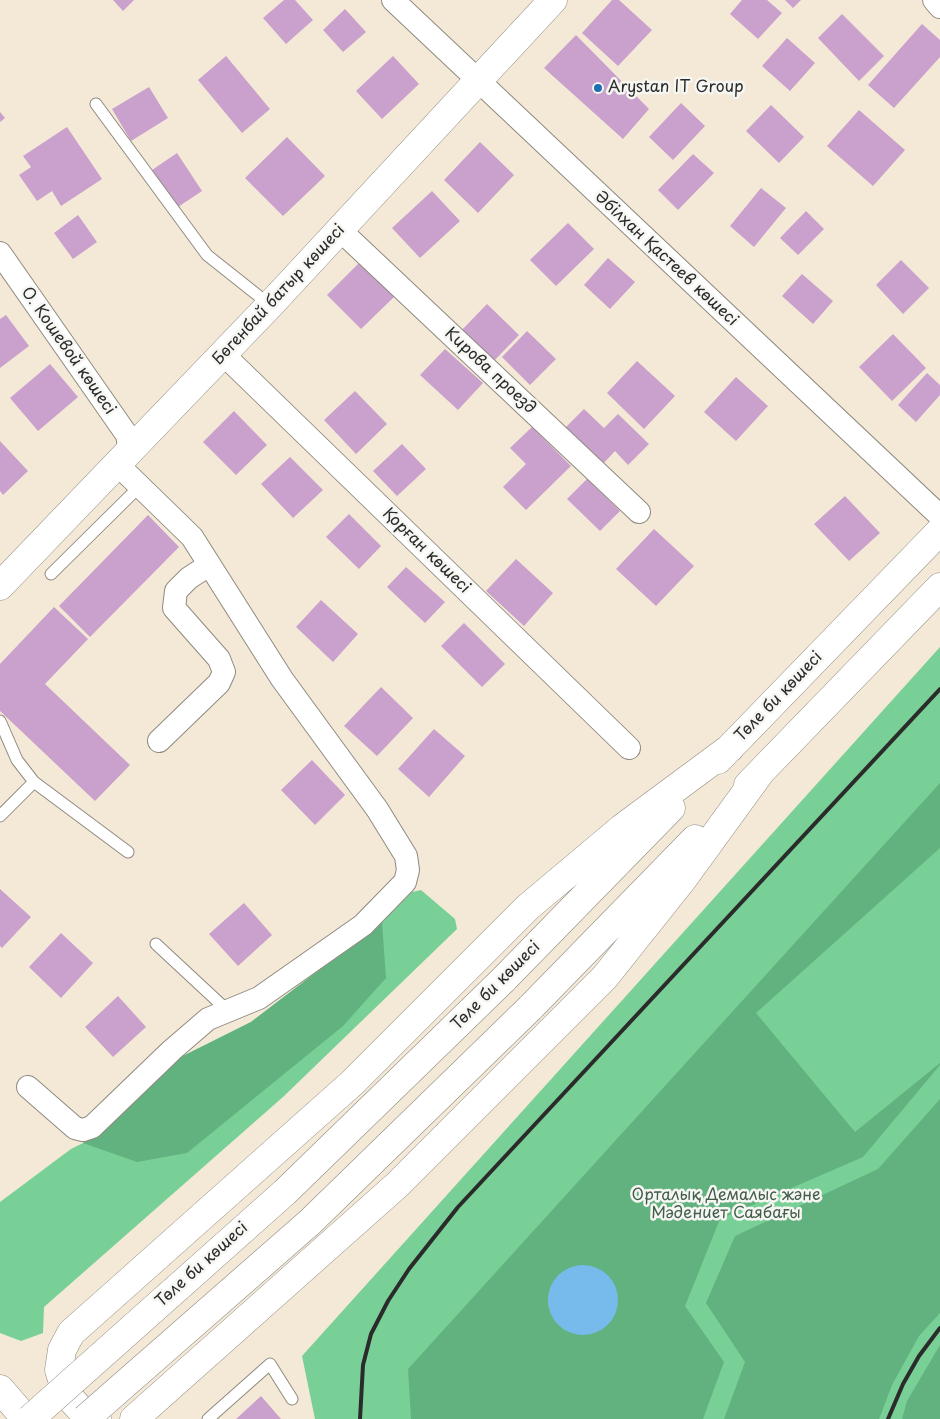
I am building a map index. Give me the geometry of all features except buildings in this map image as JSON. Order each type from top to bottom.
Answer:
[{"type":"main road","name":"Бөгенбай батыр көшесі","points":[[0,586],[124,459],[553,0]]},
{"type":"main road","name":"Төле би көшесі","points":[[28,1419],[285,1192],[503,980],[940,531]]},
{"type":"main road","points":[[85,1419],[310,1222],[530,1008],[940,587]]},
{"type":"main road","points":[[97,1419],[82,1411],[68,1395],[59,1370],[62,1350],[71,1333],[352,1083],[528,907],[622,828],[730,748]]},
{"type":"main road","points":[[134,1419],[397,1184],[604,976],[683,879],[760,773]]},
{"type":"main road","points":[[0,1389],[28,1419]]},
{"type":"street","name":"Әбілхан Қастеев көшесі","points":[[393,0],[940,516]]},
{"type":"street","points":[[934,0],[940,7]]},
{"type":"street","name":"Кирова проезд","points":[[340,230],[639,512]]},
{"type":"street","name":"О. Кошевой көшесі","points":[[0,253],[127,436],[124,459]]},
{"type":"street","name":"Қорған көшесі","points":[[223,354],[629,748]]},
{"type":"street","points":[[28,1087],[74,1128],[83,1130],[92,1127],[186,1037],[208,1019],[259,998],[362,925],[405,882],[408,870],[406,856],[377,809],[282,679],[192,537],[140,486],[124,459]]},
{"type":"street","points":[[159,741],[219,683],[224,672],[219,659],[174,608],[173,599],[176,591],[189,578],[209,564]]},
{"type":"lane","points":[[96,104],[208,255],[270,304]]},
{"type":"lane","points":[[52,574],[140,486]]},
{"type":"lane","points":[[0,721],[17,760],[34,782],[128,852]]},
{"type":"lane","points":[[0,816],[34,782]]},
{"type":"lane","points":[[156,944],[228,1011]]},
{"type":"lane","points":[[208,1419],[270,1364],[292,1399]]},
{"type":"green space","name":"Орталық Демалыс және Мәдениет Саябағы","points":[[940,647],[940,1419],[315,1419],[302,1356]]},
{"type":"green space","points":[[940,783],[940,848],[756,1013],[855,1132],[940,1063],[940,1065],[863,1157],[720,1219],[685,1306],[724,1362],[703,1419],[411,1419],[408,1369]],"holes":[[[582,1265],[565,1331],[551,1314],[548,1304],[549,1293],[560,1274],[570,1268]]]},
{"type":"green space","points":[[421,890],[455,919],[457,929],[283,1097],[44,1307],[43,1333],[21,1341],[0,1333],[0,1202],[71,1149],[83,1143],[181,1057],[251,1022],[382,922],[412,892]]},
{"type":"green space","points":[[382,922],[386,978],[343,1026],[187,1153],[137,1162],[83,1143],[181,1057],[251,1022]]},
{"type":"green space","points":[[940,1099],[940,1313],[919,1336],[892,1385],[879,1419],[724,1419],[745,1362],[706,1303],[735,1236],[878,1169]]},
{"type":"green space","points":[[940,1345],[940,1419],[902,1419],[907,1401]]},
{"type":"water","points":[[583,1265],[602,1271],[612,1281],[618,1300],[612,1319],[602,1329],[583,1335],[564,1329],[554,1319],[548,1300],[554,1281],[564,1271]]},
{"type":"railway","points":[[360,1419],[363,1365],[371,1334],[388,1301],[409,1269],[458,1207],[940,689]]},
{"type":"railway","points":[[888,1419],[903,1384],[919,1356],[940,1328]]},
{"type":"place","name":"Arystan IT Group","points":[[598,88]]}]
